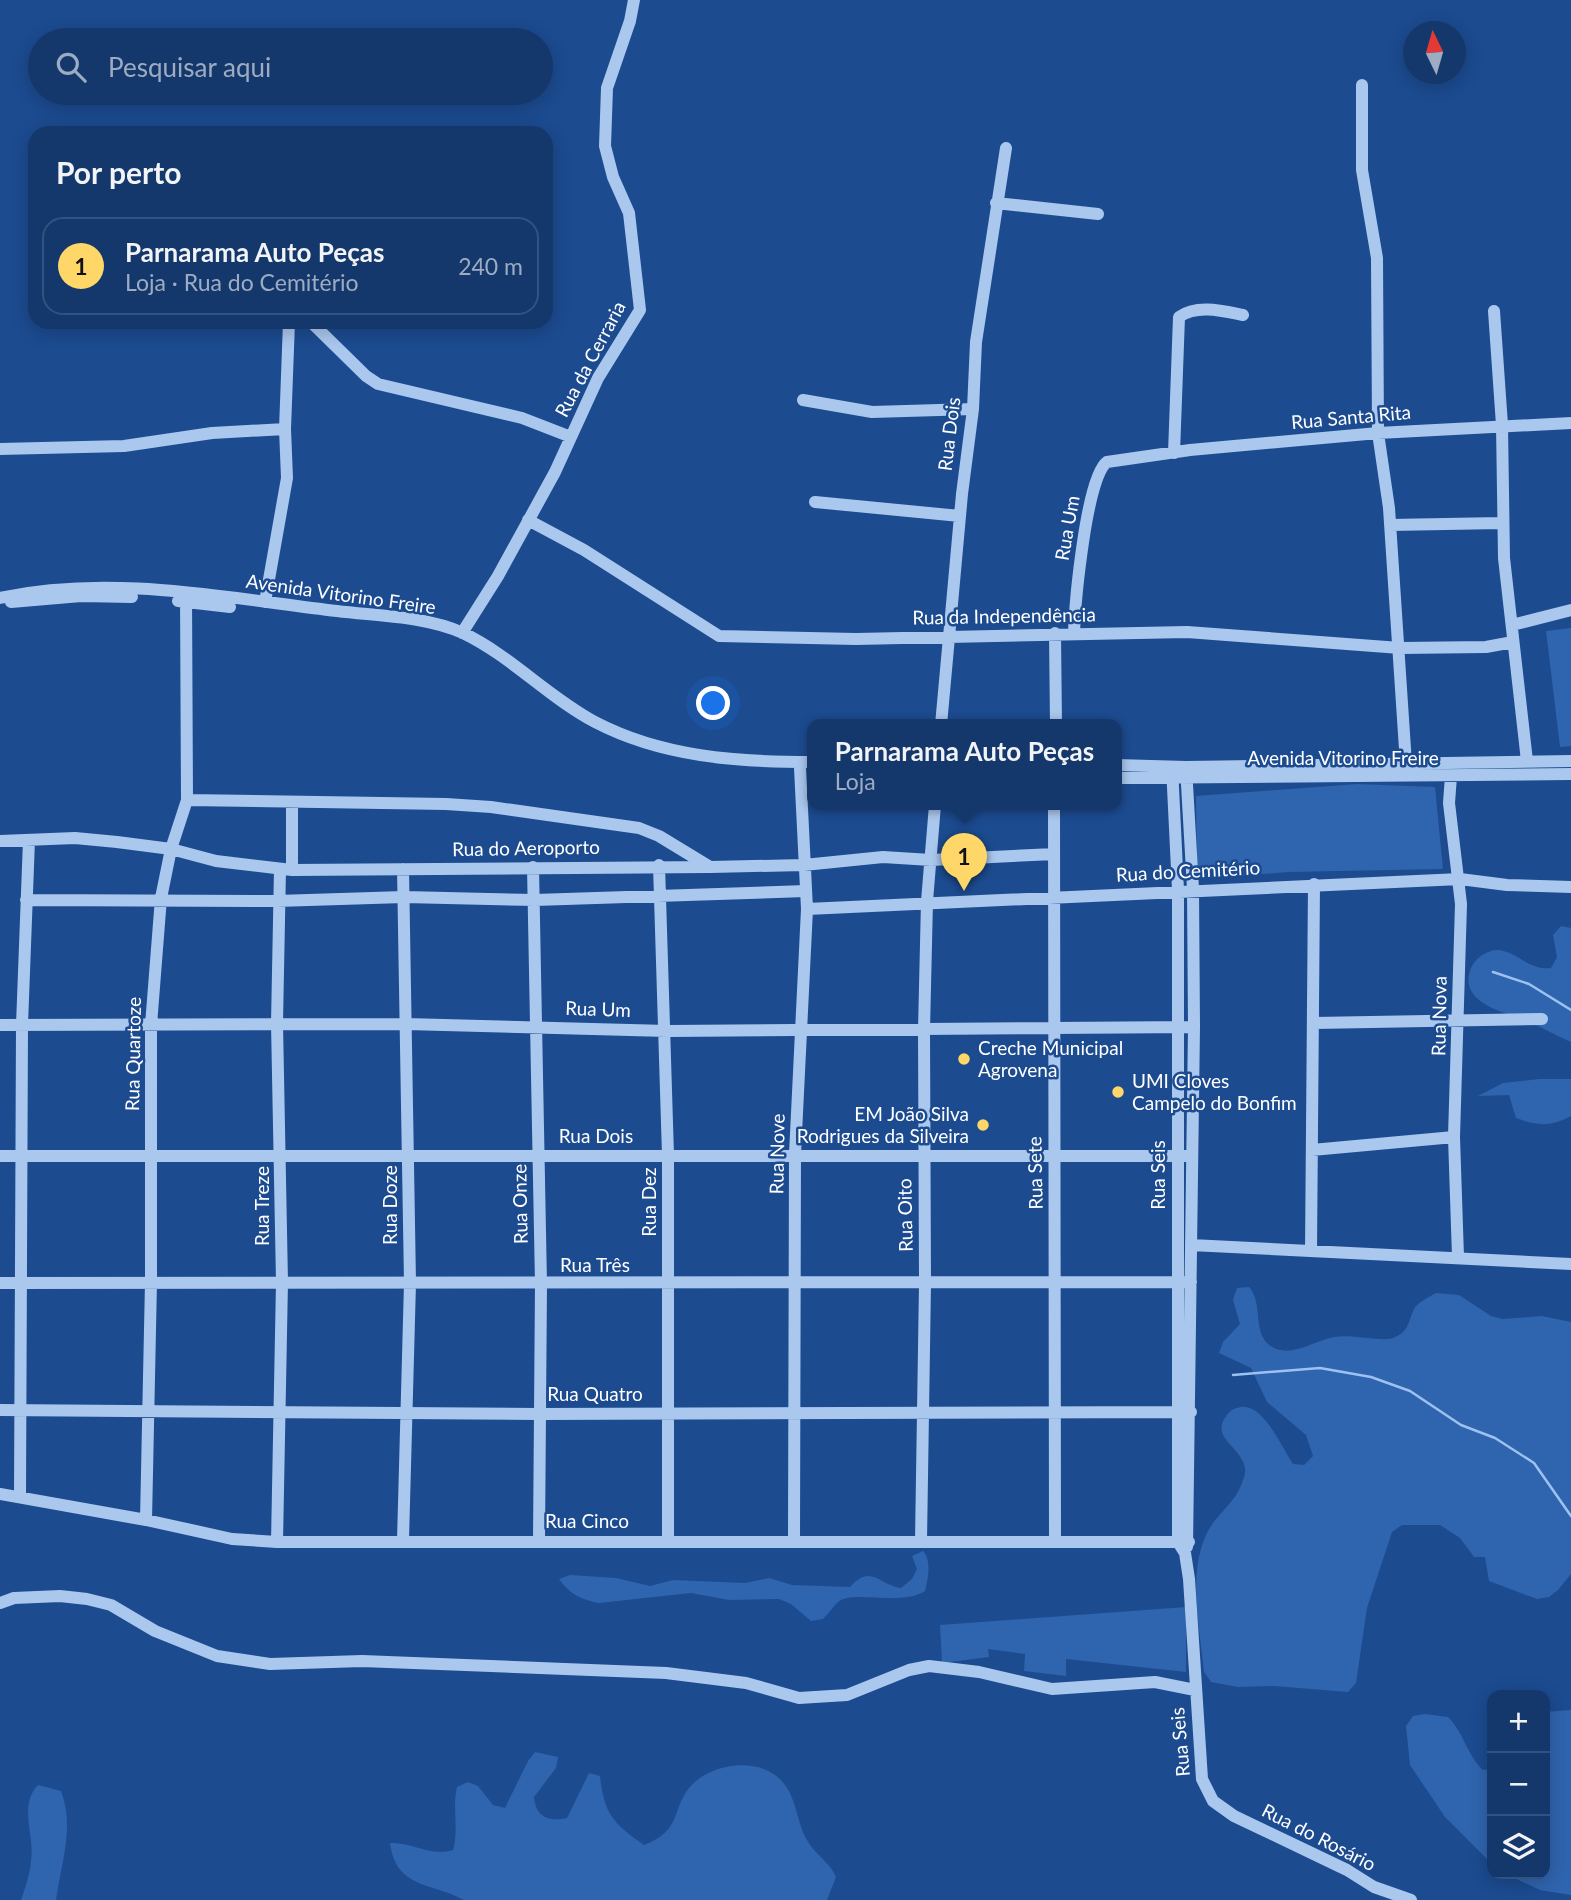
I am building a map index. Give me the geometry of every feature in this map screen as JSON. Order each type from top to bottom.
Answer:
[{"type":"street","name":"Rua da Cerraria","points":[[462,633],[498,576],[605,367],[640,310],[629,213],[612,177],[605,146],[607,88],[634,0]]},
{"type":"street","points":[[1362,85],[1362,170],[1377,258],[1378,433],[1390,525],[1406,764]]},
{"type":"street","name":"Rua Dois","points":[[942,719],[960,516],[973,409],[976,342],[1006,148]]},
{"type":"street","points":[[996,203],[1098,214]]},
{"type":"street","points":[[1174,453],[1179,317],[1213,309],[1243,315]]},
{"type":"street","points":[[1494,311],[1502,425],[1501,523],[1527,761]]},
{"type":"street","points":[[265,602],[285,504],[289,329]]},
{"type":"street","points":[[318,329],[366,376],[378,384],[522,418],[571,437]]},
{"type":"street","points":[[803,400],[872,412],[973,409]]},
{"type":"street","name":"Rua Santa Rita","points":[[1136,457],[1378,433],[1571,423]]},
{"type":"street","points":[[0,450],[124,446],[212,433],[285,429]]},
{"type":"street","name":"Rua Um","points":[[1074,633],[1086,526],[1099,469],[1115,459],[1136,457]]},
{"type":"street","points":[[814,502],[960,516]]},
{"type":"street","name":"Rua da Independência","points":[[528,520],[584,550],[719,636],[856,639],[1187,632],[1400,648],[1486,647],[1513,642]]},
{"type":"street","points":[[1390,525],[1501,523]]},
{"type":"street","name":"Avenida Vitorino Freire","points":[[0,601],[81,596],[186,597],[265,602],[412,620],[462,633],[595,722],[645,743],[731,760],[807,766]]},
{"type":"street","name":"Avenida Vitorino Freire","points":[[186,597],[388,623],[442,633],[459,640],[596,728],[637,747],[696,762],[807,766]]},
{"type":"street","name":"Rua Quartoze","points":[[146,1520],[151,1282],[151,1025],[161,898],[171,849],[187,800],[186,597]]},
{"type":"street","points":[[1512,625],[1571,610]]},
{"type":"street","points":[[1055,633],[1056,719]]},
{"type":"street","name":"Avenida Vitorino Freire","points":[[1187,773],[1406,764],[1571,761]]},
{"type":"street","name":"Avenida Vitorino Freire","points":[[1122,766],[1172,773]]},
{"type":"street","name":"Avenida Vitorino Freire","points":[[1122,777],[1172,773],[1451,776],[1571,774]]},
{"type":"street","name":"Rua Seis","points":[[1172,773],[1178,890],[1176,1156],[1185,1282],[1184,1545],[1202,1779],[1213,1801]]},
{"type":"street","points":[[1185,1282],[1191,1245],[1194,1027],[1193,889],[1187,773]]},
{"type":"street","name":"Rua Nova","points":[[1451,776],[1449,803],[1460,879],[1459,1018],[1454,1138],[1458,1257]]},
{"type":"street","name":"Rua Nove","points":[[794,1541],[795,1154],[807,909],[804,865],[807,791]]},
{"type":"street","points":[[187,800],[446,804],[607,822],[659,836],[710,867]]},
{"type":"street","name":"Rua Treze","points":[[277,1542],[282,1282],[277,901],[286,869],[292,803]]},
{"type":"street","name":"Rua Oito","points":[[921,1541],[925,1284],[924,1030],[927,901],[935,810]]},
{"type":"street","name":"Rua Sete","points":[[1055,810],[1052,897],[1056,1285],[1055,1540]]},
{"type":"street","name":"Rua do Aeroporto","points":[[0,841],[75,838],[171,849],[216,860],[286,869],[659,865],[710,867],[804,865],[883,857],[932,860],[1054,854]]},
{"type":"street","points":[[20,1497],[22,1025],[29,840]]},
{"type":"street","name":"Rua Dez","points":[[659,865],[667,1031],[667,1540]]},
{"type":"street","name":"Rua Onze","points":[[533,867],[541,1284],[539,1541]]},
{"type":"street","name":"Rua Doze","points":[[403,869],[410,1283],[403,1540]]},
{"type":"street","name":"Rua do Cemitério","points":[[807,909],[927,901],[1460,879],[1507,885],[1571,887]]},
{"type":"street","points":[[1311,1251],[1314,884]]},
{"type":"street","points":[[26,900],[161,898],[277,901],[404,897],[535,900],[806,891]]},
{"type":"street","points":[[1314,1023],[1459,1018],[1542,1019]]},
{"type":"street","name":"Rua Um","points":[[0,1025],[406,1024],[667,1031],[1194,1027]]},
{"type":"street","points":[[1312,1150],[1454,1138]]},
{"type":"street","name":"Rua Dois","points":[[0,1156],[1191,1156]]},
{"type":"street","points":[[1191,1245],[1571,1264]]},
{"type":"street","name":"Rua Três","points":[[0,1283],[1056,1285],[1185,1282]]},
{"type":"street","name":"Rua Quatro","points":[[0,1410],[538,1414],[1185,1412]]},
{"type":"street","name":"Rua Cinco","points":[[0,1494],[146,1520],[232,1539],[277,1542],[1055,1540],[1184,1545]]},
{"type":"street","points":[[0,1603],[14,1598],[60,1596],[87,1599],[111,1605],[155,1631],[217,1656],[270,1664],[362,1661],[666,1673],[746,1683],[799,1698],[847,1695],[909,1670],[929,1666],[979,1672],[1052,1689],[1155,1682],[1195,1690]]},
{"type":"street","name":"Rua do Rosário","points":[[1213,1801],[1234,1816],[1347,1870],[1374,1886],[1411,1900]]},
{"type":"shaded area","points":[[1571,628],[1571,746],[1560,747],[1546,631]]},
{"type":"shaded area","points":[[1357,784],[1435,787],[1443,869],[1288,872],[1197,879],[1196,796]]},
{"type":"shaded area","points":[[1561,926],[1571,928],[1571,1042],[1485,1004],[1471,990],[1468,980],[1475,962],[1491,951],[1499,950],[1534,966],[1551,968],[1557,957],[1553,935]]},
{"type":"shaded area","points":[[1571,1079],[1571,1116],[1550,1124],[1531,1123],[1516,1118],[1509,1095],[1478,1096],[1503,1083]]},
{"type":"shaded area","points":[[1249,1287],[1256,1300],[1263,1337],[1267,1343],[1283,1350],[1301,1348],[1334,1337],[1393,1338],[1405,1330],[1416,1306],[1436,1293],[1459,1295],[1491,1316],[1503,1319],[1542,1316],[1571,1322],[1571,1574],[1558,1590],[1549,1597],[1537,1599],[1489,1581],[1485,1557],[1474,1557],[1460,1538],[1440,1525],[1402,1525],[1392,1532],[1367,1608],[1356,1683],[1348,1692],[1274,1686],[1238,1687],[1211,1682],[1204,1672],[1200,1638],[1196,1601],[1198,1566],[1207,1533],[1236,1495],[1245,1472],[1242,1460],[1223,1434],[1223,1422],[1233,1409],[1249,1408],[1265,1419],[1293,1464],[1304,1465],[1313,1456],[1306,1435],[1267,1402],[1251,1368],[1219,1353],[1223,1342],[1240,1324],[1233,1300],[1237,1288]]},
{"type":"shaded area","points":[[923,1551],[928,1565],[925,1591],[903,1598],[845,1598],[823,1619],[811,1621],[791,1604],[779,1599],[729,1600],[691,1593],[599,1603],[576,1596],[559,1579],[570,1575],[616,1578],[650,1586],[673,1580],[745,1583],[769,1578],[792,1585],[850,1587],[857,1580],[870,1576],[901,1588],[912,1579],[917,1569],[912,1556]]},
{"type":"shaded area","points":[[1186,1607],[1186,1672],[1066,1659],[1066,1676],[1024,1671],[1025,1654],[988,1649],[989,1657],[942,1663],[940,1625]]},
{"type":"shaded area","points":[[1571,1710],[1571,1895],[1540,1890],[1517,1879],[1550,1879],[1550,1712]]},
{"type":"shaded area","points":[[1425,1714],[1448,1717],[1478,1764],[1483,1770],[1487,1770],[1487,1859],[1445,1817],[1410,1765],[1406,1726],[1413,1716]]},
{"type":"shaded area","points":[[535,1752],[558,1757],[556,1768],[534,1797],[540,1813],[554,1819],[567,1818],[589,1773],[600,1776],[604,1800],[612,1816],[644,1845],[665,1833],[674,1820],[683,1796],[698,1779],[710,1772],[751,1766],[776,1775],[792,1798],[807,1840],[836,1877],[827,1900],[464,1900],[417,1882],[399,1869],[390,1843],[437,1852],[453,1850],[457,1787],[468,1782],[478,1786],[493,1805],[505,1808]]},
{"type":"shaded area","points":[[38,1785],[61,1791],[65,1805],[66,1846],[56,1900],[21,1900],[32,1851],[29,1802]]},
{"type":"waterway","points":[[1493,972],[1529,984],[1571,1010]]},
{"type":"waterway","points":[[1233,1375],[1320,1368],[1371,1377],[1410,1391],[1461,1425],[1495,1438],[1534,1463],[1571,1516]]},
{"type":"place","name":"Parnarama Auto Peças","points":[[964,891]]},
{"type":"place","name":"Creche Municipal Agrovena","points":[[964,1059]]},
{"type":"place","name":"UMI Cloves Campelo do Bonfim","points":[[1118,1092]]},
{"type":"place","name":"EM João Silva Rodrigues da Silveira","points":[[983,1125]]}]
